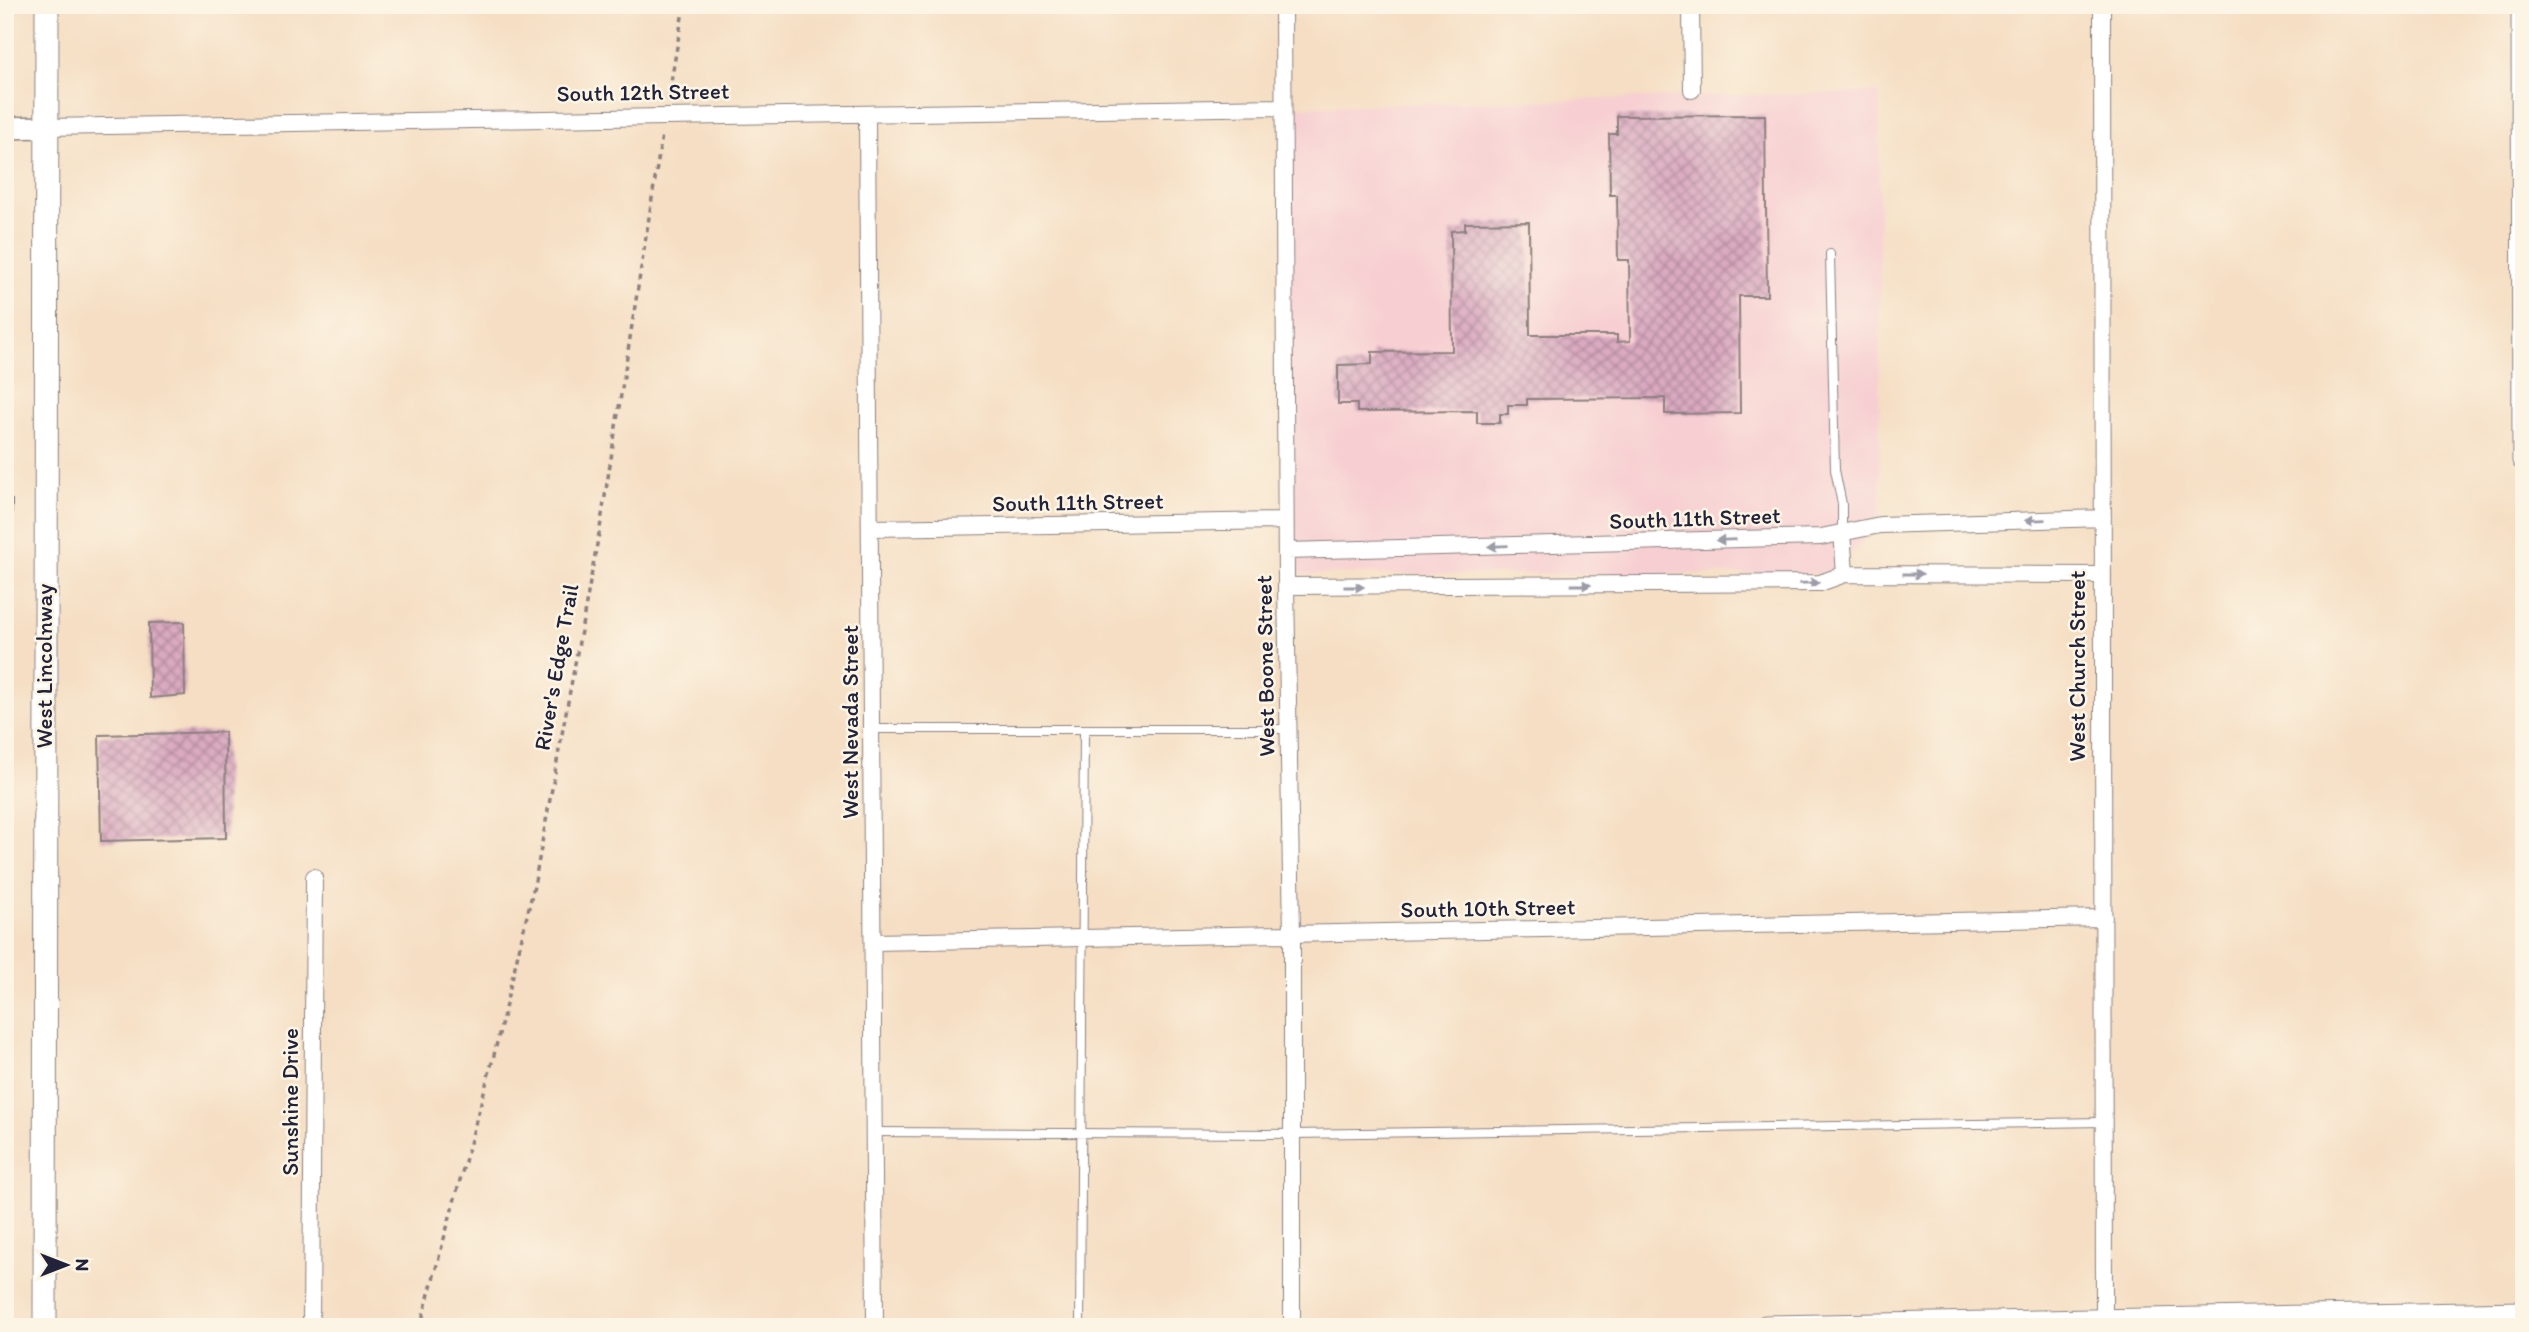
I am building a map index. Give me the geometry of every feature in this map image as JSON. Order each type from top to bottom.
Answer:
[{"type":"main road","name":"West Lincolnway","points":[[45,1327],[44,127],[47,5]]},
{"type":"main road","points":[[2523,5],[2524,460]]},
{"type":"main road","points":[[1766,1327],[2313,1322],[2524,1313]]},
{"type":"street","name":"West Boone Street","points":[[1283,5],[1285,522],[1292,934],[1292,1327]]},
{"type":"street","points":[[1691,5],[1692,90]]},
{"type":"street","name":"West Church Street","points":[[2102,5],[2104,1323]]},
{"type":"street","name":"South 12th Street","points":[[5,128],[867,116],[1282,107]]},
{"type":"street","name":"West Nevada Street","points":[[867,116],[875,1327]]},
{"type":"street","name":"South 11th Street","points":[[1286,551],[1821,537],[1880,525],[2103,518]]},
{"type":"street","name":"South 11th Street","points":[[871,528],[1285,522]]},
{"type":"street","points":[[1842,532],[1845,574]]},
{"type":"street","points":[[1286,586],[1819,583],[1845,574],[2103,575]]},
{"type":"street","name":"Sunshine Drive","points":[[311,1327],[314,877]]},
{"type":"street","name":"South 10th Street","points":[[874,943],[2104,918]]},
{"type":"lane","points":[[1830,254],[1835,470],[1842,504],[1842,532]]},
{"type":"lane","points":[[872,729],[1289,729]]},
{"type":"lane","points":[[1080,1327],[1084,729]]},
{"type":"lane","points":[[875,1132],[1292,1134],[2104,1122]]},
{"type":"path","name":"River's Edge Trail","points":[[420,1327],[494,1055],[534,886],[600,528],[684,5]]},
{"type":"shaded area","points":[[1879,92],[1880,525],[1828,574],[1286,574],[1282,107]]},
{"type":"building","points":[[1765,115],[1767,296],[1739,296],[1740,413],[1665,414],[1665,398],[1527,399],[1527,405],[1508,405],[1508,414],[1500,414],[1500,423],[1477,423],[1477,411],[1357,412],[1357,404],[1338,404],[1338,365],[1372,364],[1372,352],[1452,351],[1451,231],[1465,230],[1465,223],[1529,222],[1530,335],[1617,335],[1617,342],[1630,341],[1629,260],[1618,260],[1617,195],[1610,195],[1609,134],[1617,134],[1617,116]]},
{"type":"building","points":[[5,500],[12,500],[12,561],[5,561]]},
{"type":"building","points":[[184,622],[185,695],[150,698],[149,623]]},
{"type":"building","points":[[225,732],[226,838],[101,841],[99,735]]}]
